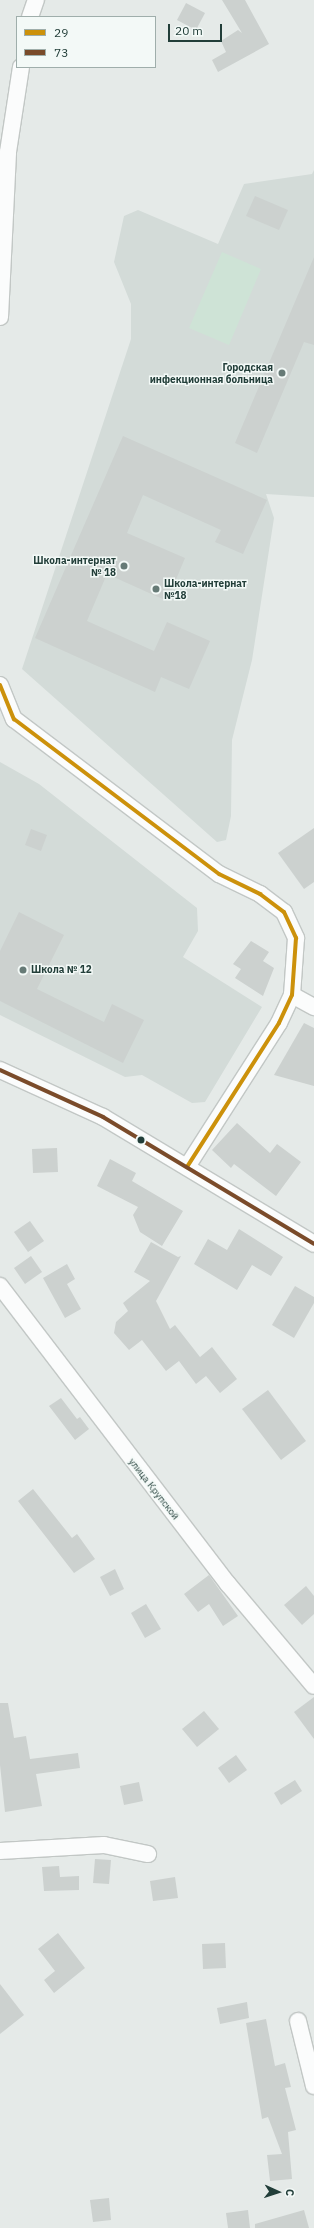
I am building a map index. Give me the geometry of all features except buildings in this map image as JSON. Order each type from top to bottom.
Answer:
[{"type":"street","points":[[30,16],[36,0]]},
{"type":"street","points":[[0,318],[8,152],[21,68]]},
{"type":"street","points":[[0,684],[14,719],[219,874],[260,894],[284,912],[296,938],[292,995],[279,1023],[187,1167]]},
{"type":"street","points":[[292,995],[314,1007]]},
{"type":"street","points":[[0,1070],[103,1117],[314,1244]]},
{"type":"street","name":"улица Крупской","points":[[0,1286],[228,1584],[314,1686]]},
{"type":"street","points":[[0,1851],[104,1845],[148,1854]]},
{"type":"street","points":[[298,2021],[314,2086]]},
{"type":"shaded area","name":"Школа-интернат №18","points":[[314,170],[314,497],[266,494],[274,518],[252,660],[232,740],[231,816],[226,840],[217,842],[22,669],[131,339],[131,304],[114,262],[124,216],[138,210],[218,244],[244,184],[312,174]]},
{"type":"shaded area","points":[[0,762],[39,784],[197,908],[198,931],[183,957],[262,1007],[205,1102],[192,1103],[142,1075],[125,1077],[0,1015]]},
{"type":"green space","points":[[222,252],[261,269],[229,345],[189,328]]},
{"type":"transit line","name":"29","points":[[0,685],[14,719],[219,874],[260,894],[284,912],[296,938],[292,995],[279,1023],[187,1167]]},
{"type":"transit line","name":"73","points":[[0,1070],[103,1117],[314,1244]]},
{"type":"place","name":"Городская инфекционная больница","points":[[282,373]]},
{"type":"place","name":"Школа-интернат № 18","points":[[124,566]]},
{"type":"place","name":"Школа-интернат №18","points":[[156,589]]},
{"type":"place","name":"Школа № 12","points":[[23,970]]}]
